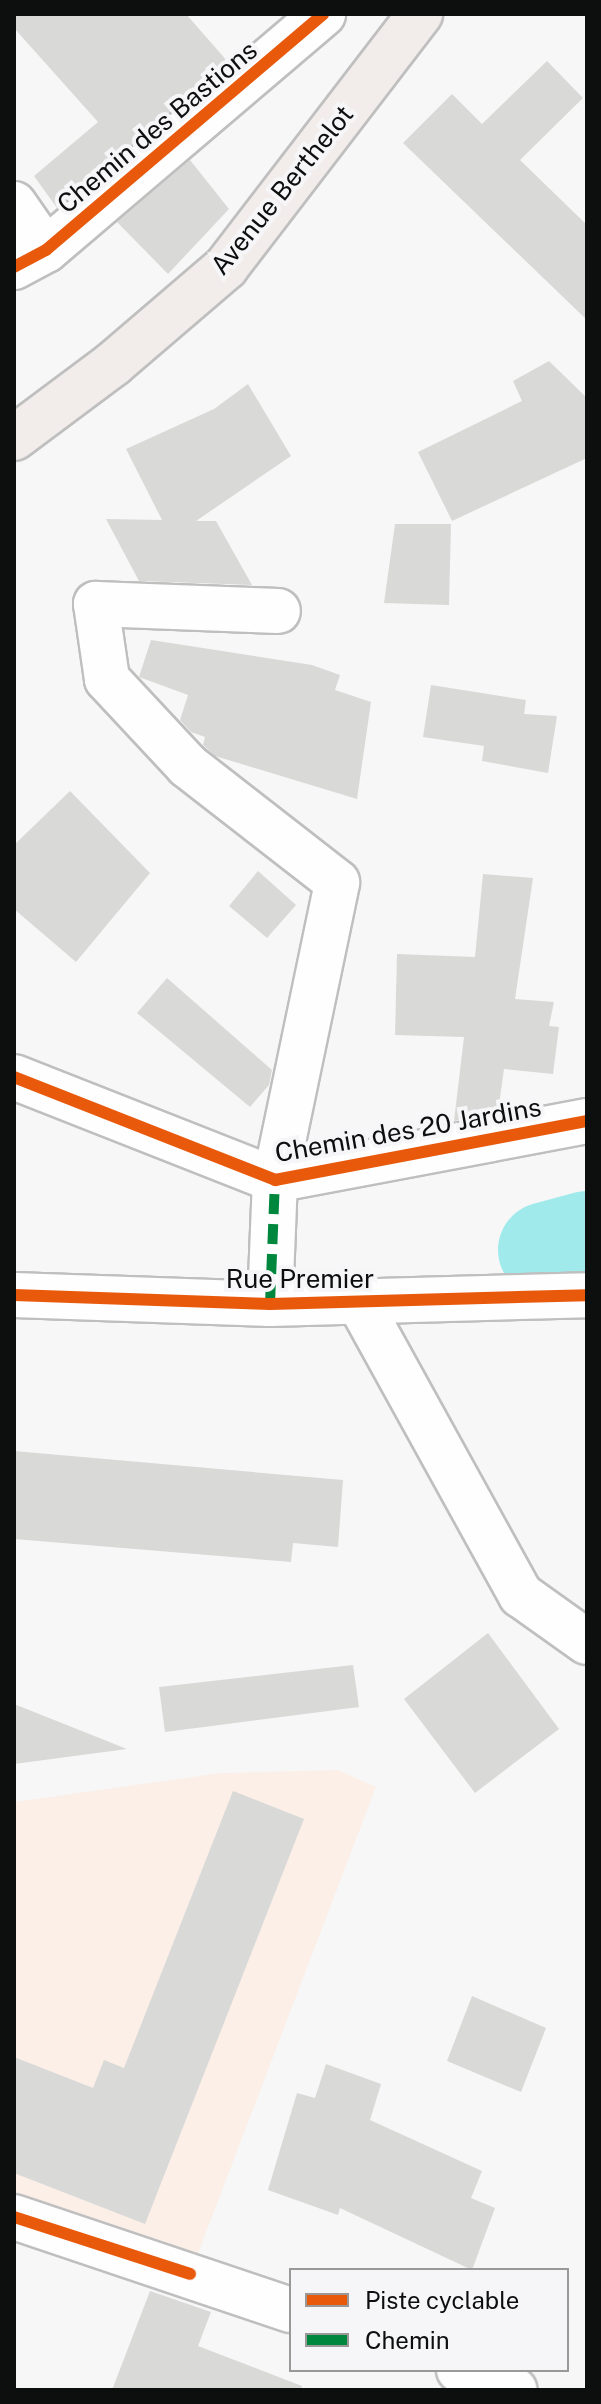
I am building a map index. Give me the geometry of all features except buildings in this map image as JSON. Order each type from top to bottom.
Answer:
[{"type":"main road","name":"Avenue Berthelot","points":[[14,438],[113,364],[226,267],[420,14]]},
{"type":"street","name":"Chemin des Bastions","points":[[30,259],[323,14]]},
{"type":"street","points":[[14,204],[30,259]]},
{"type":"street","points":[[270,1304],[275,1180],[337,882],[188,766],[107,679],[96,604],[278,611]]},
{"type":"street","name":"Chemin des 20 Jardins","points":[[14,1077],[275,1180],[587,1121]]},
{"type":"street","name":"Rue Premier","points":[[14,1295],[270,1304],[587,1295]]},
{"type":"street","points":[[359,1302],[521,1595],[587,1642]]},
{"type":"street","points":[[14,2217],[289,2309]]},
{"type":"street","points":[[465,2372],[515,2390]]},
{"type":"shaded area","points":[[338,1770],[376,1787],[197,2256],[155,2238],[139,2244],[14,2202],[14,1802],[221,1773]]},
{"type":"waterway","points":[[546,1250],[587,1239]]},
{"type":"marked path","points":[[270,1304],[275,1180]]},
{"type":"cycle path","points":[[14,267],[46,250],[323,14]]},
{"type":"cycle path","points":[[14,1077],[275,1180],[587,1121]]},
{"type":"cycle path","points":[[14,1295],[270,1304],[587,1295]]},
{"type":"cycle path","points":[[14,2217],[190,2274]]}]
